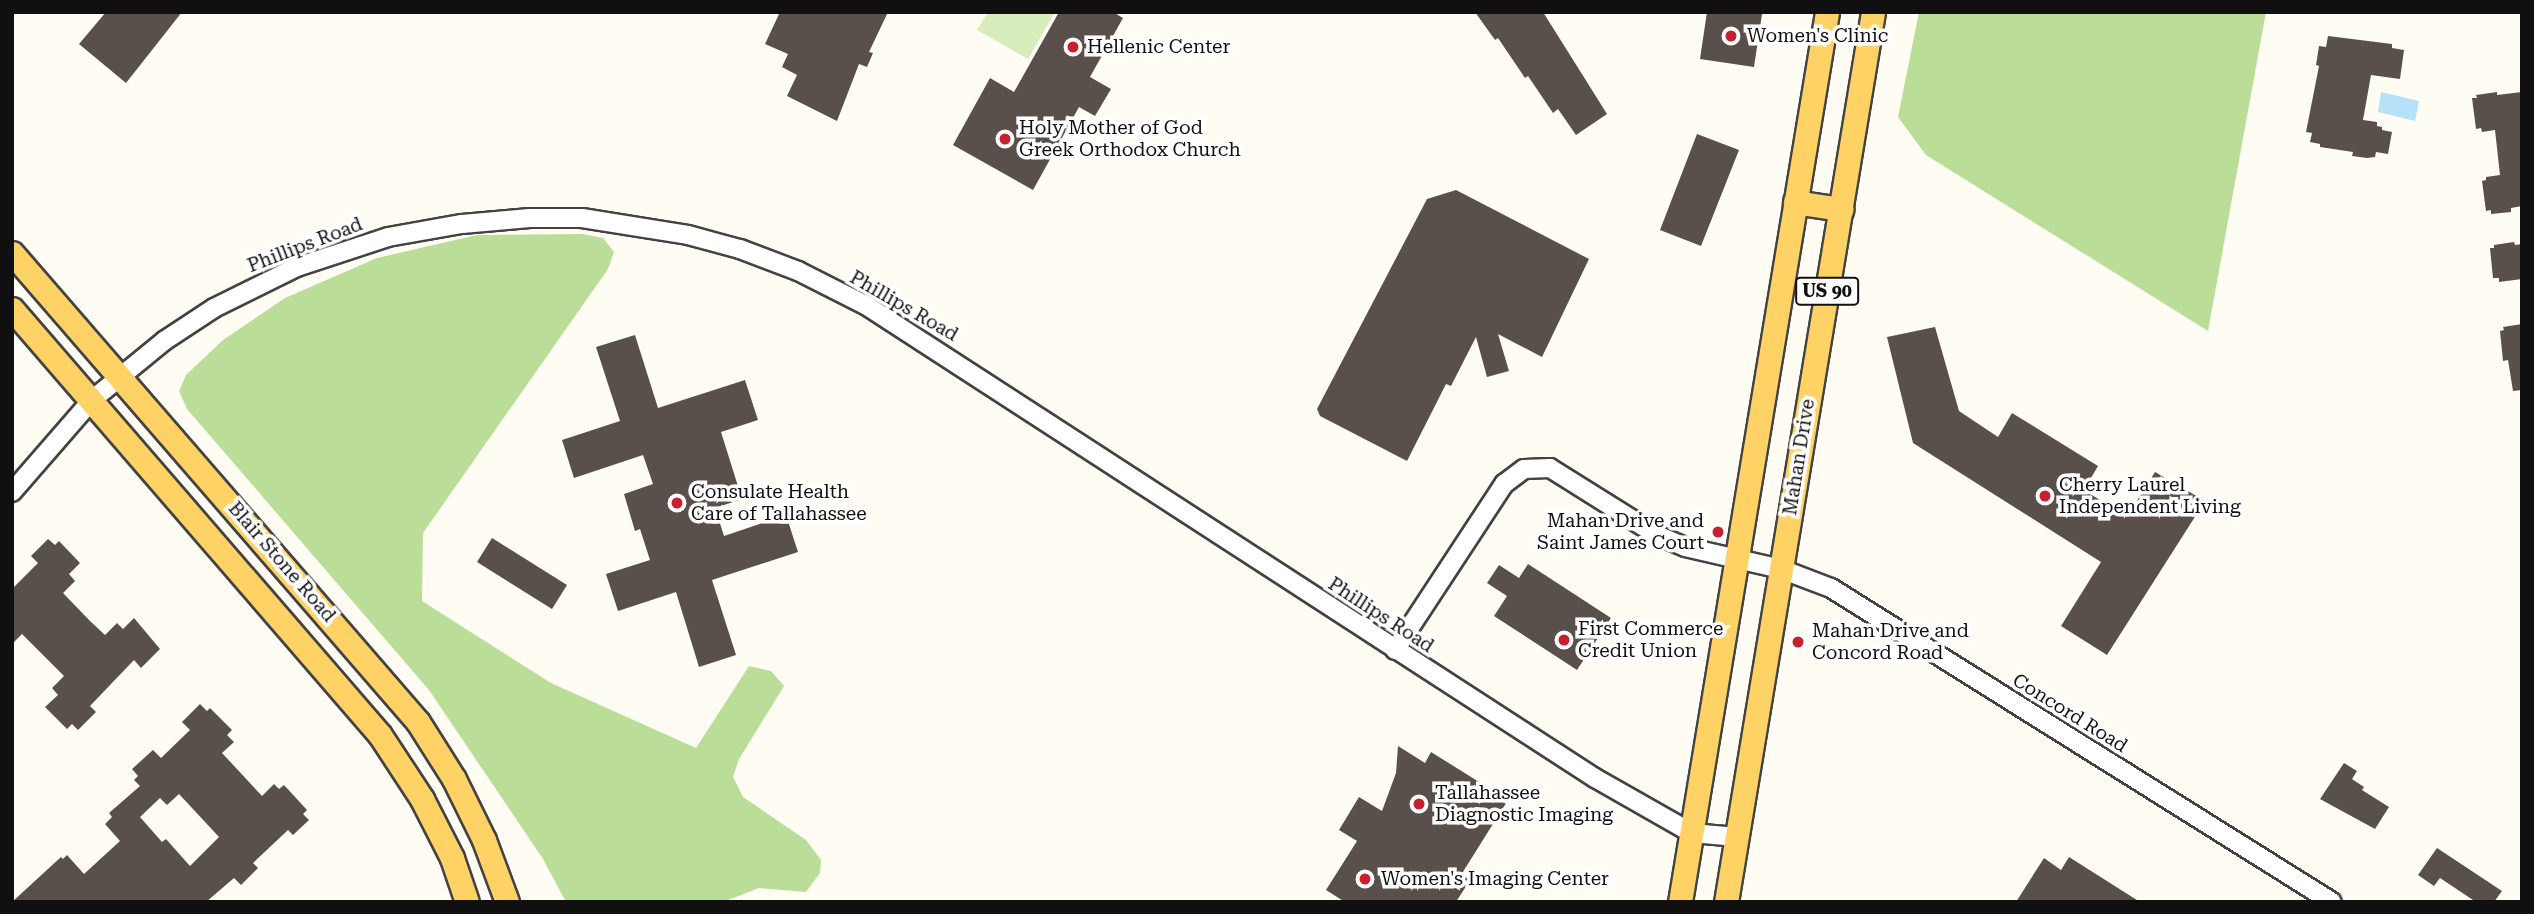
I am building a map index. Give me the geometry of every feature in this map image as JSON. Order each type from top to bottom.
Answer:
[{"type":"main road","name":"US 90","points":[[1680,902],[1827,12]]},
{"type":"main road","name":"Mahan Drive","points":[[1726,902],[1873,12]]},
{"type":"main road","points":[[1795,202],[1841,209]]},
{"type":"main road","name":"Blair Stone Road","points":[[12,253],[418,722],[454,779],[478,827],[507,902]]},
{"type":"main road","name":"Blair Stone Road","points":[[12,309],[380,735],[422,799],[452,858],[467,902]]},
{"type":"street","name":"Phillips Road","points":[[12,492],[92,400],[163,341],[257,285],[346,248],[388,237],[462,224],[530,218],[593,219],[688,235],[740,249],[798,271],[867,306],[929,343],[1395,650],[1595,778],[1692,833],[1737,837]]},
{"type":"street","name":"Concord Road","points":[[1395,650],[1504,484],[1524,470],[1549,468],[1657,535],[1685,547],[1781,569],[1831,588],[2332,902]]},
{"type":"green space","points":[[995,12],[1055,12],[1028,59],[977,30],[986,15]]},
{"type":"green space","points":[[1919,12],[2266,12],[2208,331],[1926,155],[1898,117]]},
{"type":"green space","points":[[583,234],[603,238],[614,252],[608,269],[423,533],[422,601],[551,683],[696,748],[749,666],[771,671],[784,686],[739,759],[733,777],[743,797],[806,840],[821,860],[820,873],[806,892],[759,888],[723,902],[566,902],[543,859],[429,690],[187,409],[179,391],[186,375],[223,340],[285,298],[377,258],[477,235]]},
{"type":"water","points":[[2381,92],[2419,101],[2415,121],[2378,112]]},
{"type":"building","points":[[106,12],[182,12],[126,83],[79,44]]},
{"type":"building","points":[[780,12],[888,12],[869,52],[873,53],[867,67],[859,64],[837,121],[787,96],[797,75],[782,67],[788,54],[765,44]]},
{"type":"building","points":[[1059,12],[1113,12],[1123,18],[1090,77],[1111,89],[1095,116],[1079,107],[1033,190],[953,145],[990,78],[1014,92]]},
{"type":"building","points":[[1475,12],[1543,12],[1607,114],[1576,135],[1558,109],[1553,113],[1528,76],[1525,78],[1498,38],[1495,40]]},
{"type":"building","name":"Women's Clinic","points":[[1707,12],[1762,14],[1754,67],[1700,59]]},
{"type":"building","points":[[2328,36],[2392,44],[2392,48],[2404,50],[2400,79],[2371,75],[2363,120],[2377,122],[2377,126],[2382,127],[2382,130],[2392,132],[2388,154],[2376,152],[2375,157],[2367,158],[2352,156],[2353,152],[2320,147],[2320,144],[2310,142],[2312,133],[2306,132],[2319,66],[2316,65],[2319,46],[2326,47]]},
{"type":"building","points":[[2497,92],[2497,95],[2522,92],[2522,206],[2511,208],[2511,212],[2491,214],[2491,210],[2486,211],[2482,181],[2486,180],[2486,177],[2500,175],[2495,130],[2482,132],[2481,128],[2476,129],[2472,98]]},
{"type":"building","points":[[1697,134],[1739,150],[1701,246],[1660,230]]},
{"type":"building","points":[[1456,190],[1589,259],[1542,357],[1498,334],[1509,371],[1487,377],[1476,337],[1451,386],[1446,384],[1407,461],[1320,416],[1317,409],[1427,199]]},
{"type":"building","points":[[2514,242],[2515,245],[2522,244],[2522,279],[2499,282],[2499,278],[2493,278],[2490,248]]},
{"type":"building","points":[[2522,324],[2522,390],[2513,391],[2508,360],[2503,361],[2500,331],[2504,330],[2503,327]]},
{"type":"building","name":"Cherry Laurel Independent Living","points":[[1935,327],[1959,411],[1998,437],[2012,413],[2098,466],[2084,490],[2127,517],[2155,472],[2205,501],[2107,655],[2061,626],[2101,562],[1913,443],[1887,337]]},
{"type":"building","name":"Consulate Health Care of Tallahassee","points":[[635,335],[658,408],[745,380],[758,420],[721,432],[742,499],[715,508],[724,536],[786,515],[798,552],[712,580],[736,655],[699,667],[676,592],[618,611],[606,574],[650,560],[640,529],[635,531],[624,494],[653,484],[643,455],[574,478],[562,440],[620,421],[596,347]]},
{"type":"building","points":[[492,538],[567,585],[552,609],[477,562]]},
{"type":"building","points":[[48,539],[55,545],[59,541],[80,563],[69,574],[75,581],[63,593],[90,621],[105,635],[117,623],[123,629],[134,618],[160,649],[141,668],[134,660],[90,706],[96,712],[78,730],[72,724],[67,729],[45,707],[58,695],[52,688],[64,676],[22,634],[12,644],[12,589],[38,563],[31,556]]},
{"type":"building","points":[[1528,564],[1611,618],[1577,670],[1494,616],[1507,596],[1487,583],[1499,565],[1519,578]]},
{"type":"building","points":[[200,704],[207,711],[210,708],[232,730],[227,735],[234,742],[222,753],[262,796],[274,784],[279,789],[284,785],[307,810],[303,814],[309,820],[293,835],[288,830],[253,863],[258,868],[241,885],[234,878],[206,902],[12,902],[61,857],[63,859],[67,855],[84,874],[120,841],[105,824],[112,817],[109,813],[140,786],[134,780],[138,776],[132,769],[153,750],[161,758],[190,730],[182,722]],"holes":[[[179,794],[219,837],[190,866],[166,839],[162,842],[140,817],[160,798],[167,805]]]},
{"type":"building","points":[[1398,746],[1425,763],[1431,752],[1508,800],[1461,875],[1470,880],[1456,902],[1345,902],[1326,890],[1357,841],[1339,830],[1359,797],[1382,811],[1396,773]]},
{"type":"building","points":[[2344,763],[2357,771],[2352,779],[2364,787],[2362,790],[2389,807],[2375,829],[2320,799]]},
{"type":"building","points":[[2437,848],[2502,891],[2494,902],[2476,902],[2440,878],[2434,886],[2418,875]]},
{"type":"building","points":[[2069,857],[2140,902],[2016,902],[2044,858],[2061,870]]},
{"type":"place","name":"Women's Clinic","points":[[1731,36]]},
{"type":"place","name":"Hellenic Center","points":[[1073,47]]},
{"type":"place","name":"Holy Mother of God Greek Orthodox Church","points":[[1005,139]]},
{"type":"place","name":"Cherry Laurel Independent Living","points":[[2045,496]]},
{"type":"place","name":"Consulate Health Care of Tallahassee","points":[[677,503]]},
{"type":"place","name":"Mahan Drive and Saint James Court","points":[[1718,532]]},
{"type":"place","name":"First Commerce Credit Union","points":[[1564,640]]},
{"type":"place","name":"Mahan Drive and Concord Road","points":[[1798,642]]},
{"type":"place","name":"Tallahassee Diagnostic Imaging","points":[[1419,804]]},
{"type":"place","name":"Women's Imaging Center","points":[[1365,879]]}]
